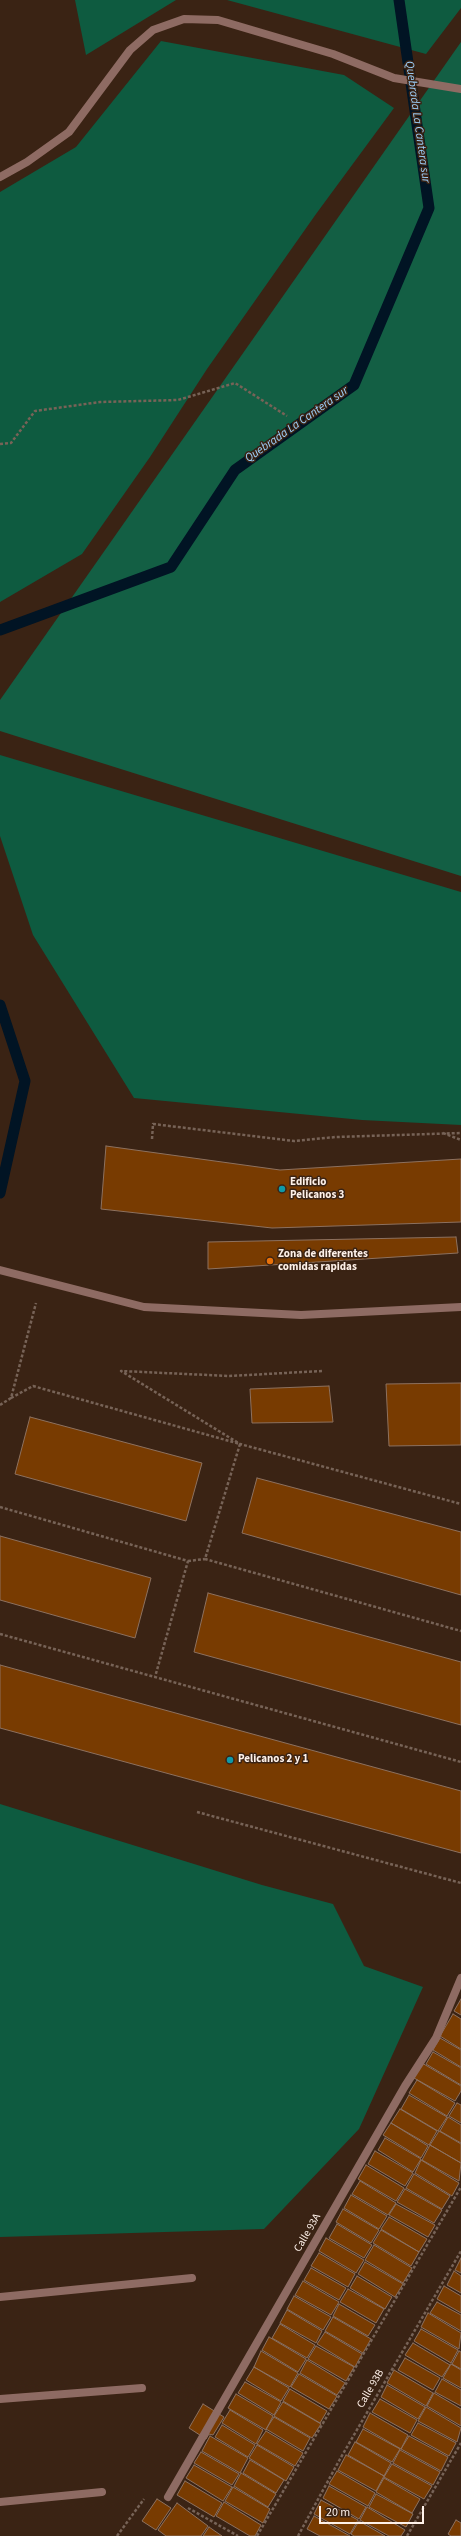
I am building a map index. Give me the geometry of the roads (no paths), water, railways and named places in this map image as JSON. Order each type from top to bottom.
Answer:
[{"type":"street","points":[[0,177],[27,162],[69,132],[130,50],[153,30],[184,19],[218,20],[333,54],[394,78],[461,89]]},
{"type":"street","points":[[0,1270],[144,1307],[301,1314],[461,1307]]},
{"type":"street","name":"Calle 93A","points":[[168,2497],[401,2093],[436,2038],[461,1978]]},
{"type":"street","points":[[0,2297],[192,2278]]},
{"type":"street","points":[[0,2399],[142,2388]]},
{"type":"street","points":[[0,2502],[102,2492]]},
{"type":"waterway","name":"Quebrada La Cantera sur","points":[[0,630],[171,567],[235,470],[354,385],[429,208],[399,0]]},
{"type":"waterway","name":"Quebrada La Cantera sur","points":[[0,1005],[25,1081],[0,1193]]},
{"type":"place","name":"Edificio Pelicanos 3","points":[[282,1189]]},
{"type":"place","name":"Zona de diferentes comidas rapidas","points":[[270,1261]]},
{"type":"place","name":"Pelicanos 2 y 1","points":[[230,1760]]}]
